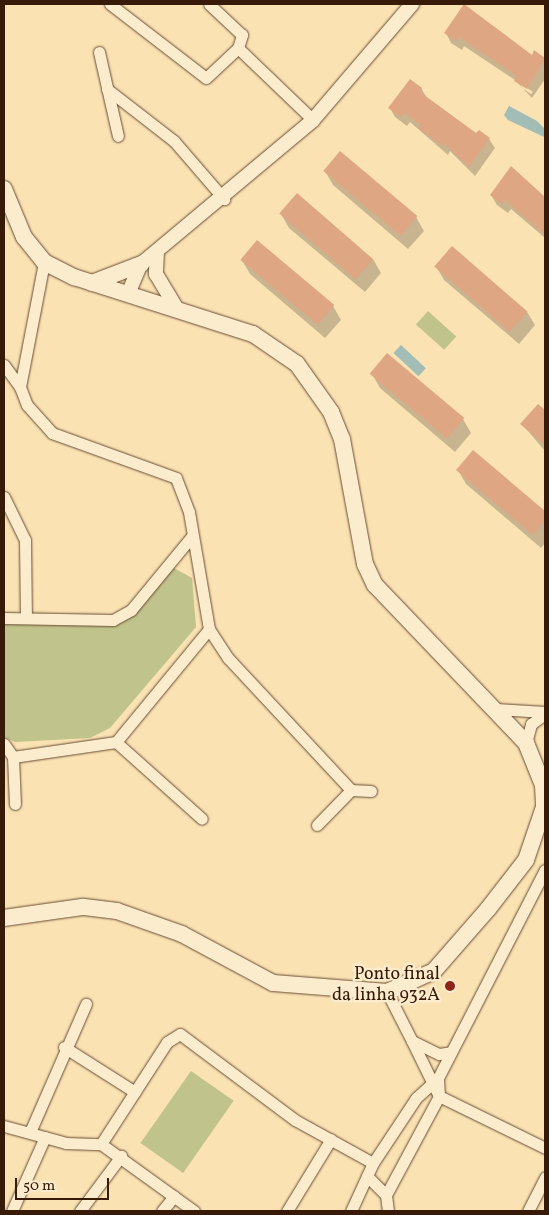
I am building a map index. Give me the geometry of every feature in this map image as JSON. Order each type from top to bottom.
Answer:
[{"type":"main road","points":[[4,189],[24,237],[44,262],[92,283],[177,309],[273,345],[316,386],[342,439],[365,564],[375,585],[496,709],[526,743],[543,785],[544,807],[526,860],[434,970],[388,992],[273,982],[182,934],[117,911],[82,907],[4,918]]},
{"type":"main road","points":[[92,283],[141,264]]},
{"type":"street","points":[[110,4],[199,76],[212,76],[238,48],[242,35],[209,4]]},
{"type":"street","points":[[128,294],[141,264],[224,199],[312,120],[412,4]]},
{"type":"street","points":[[238,48],[312,120]]},
{"type":"street","points":[[99,52],[118,136]]},
{"type":"street","points":[[106,89],[174,141],[224,199]]},
{"type":"street","points":[[157,252],[156,274],[177,309]]},
{"type":"street","points":[[20,387],[44,262]]},
{"type":"street","points":[[4,365],[20,387],[27,405],[52,433],[176,478],[183,488],[209,629],[228,658],[351,790],[371,792]]},
{"type":"street","points":[[4,497],[25,540],[26,618]]},
{"type":"street","points":[[4,618],[113,620],[130,610],[192,536]]},
{"type":"street","points":[[13,757],[116,742],[209,629]]},
{"type":"street","points":[[496,709],[545,713]]},
{"type":"street","points":[[526,743],[531,724],[545,713]]},
{"type":"street","points":[[116,742],[202,819]]},
{"type":"street","points":[[4,744],[13,757],[15,804]]},
{"type":"street","points":[[317,825],[351,790]]},
{"type":"street","points":[[351,1211],[374,1163],[434,1081],[452,1052],[545,870]]},
{"type":"street","points":[[388,992],[434,1081],[439,1096],[545,1148]]},
{"type":"street","points":[[30,1132],[64,1047],[86,1004]]},
{"type":"street","points":[[101,1144],[174,1034],[191,1039],[274,1106],[374,1163]]},
{"type":"street","points":[[412,1041],[439,1054],[452,1052]]},
{"type":"street","points":[[64,1047],[135,1092]]},
{"type":"street","points":[[388,1211],[386,1195],[439,1096]]},
{"type":"street","points":[[4,1126],[45,1137],[101,1144],[121,1156],[194,1211]]},
{"type":"street","points":[[12,1211],[45,1137]]},
{"type":"street","points":[[287,1211],[330,1139]]},
{"type":"street","points":[[80,1211],[121,1156]]},
{"type":"street","points":[[367,1176],[386,1195]]},
{"type":"street","points":[[528,1211],[545,1177]]},
{"type":"street","points":[[162,1211],[174,1196]]},
{"type":"green space","points":[[428,311],[456,336],[444,350],[416,324]]},
{"type":"green space","points":[[174,568],[192,578],[196,627],[110,728],[90,738],[15,742],[4,737],[4,623],[116,623],[136,612]]},
{"type":"green space","points":[[191,1071],[234,1101],[183,1173],[141,1143]]},
{"type":"water","points":[[509,106],[537,121],[545,129],[544,137],[508,120],[504,115]]},
{"type":"water","points":[[401,345],[426,368],[418,376],[393,353]]},
{"type":"building","points":[[464,4],[532,55],[534,50],[545,58],[527,89],[514,81],[517,76],[459,37],[456,41],[444,33]]},
{"type":"building","points":[[410,79],[422,88],[420,92],[476,133],[479,130],[490,138],[469,167],[444,143],[442,146],[418,128],[421,125],[404,113],[401,117],[388,108]]},
{"type":"building","points":[[340,151],[417,216],[401,236],[323,171]]},
{"type":"building","points":[[511,166],[545,197],[545,235],[505,200],[502,204],[490,195]]},
{"type":"building","points":[[297,193],[373,259],[356,280],[279,213]]},
{"type":"building","points":[[257,240],[334,305],[318,325],[240,260]]},
{"type":"building","points":[[452,246],[527,312],[510,332],[434,266]]},
{"type":"building","points":[[387,353],[464,418],[447,439],[370,374]]},
{"type":"building","points":[[538,404],[545,410],[545,445],[520,424]]},
{"type":"building","points":[[473,450],[545,511],[545,520],[533,535],[456,470]]},
{"type":"place","name":"Ponto final da linha 932A","points":[[450,986]]}]
